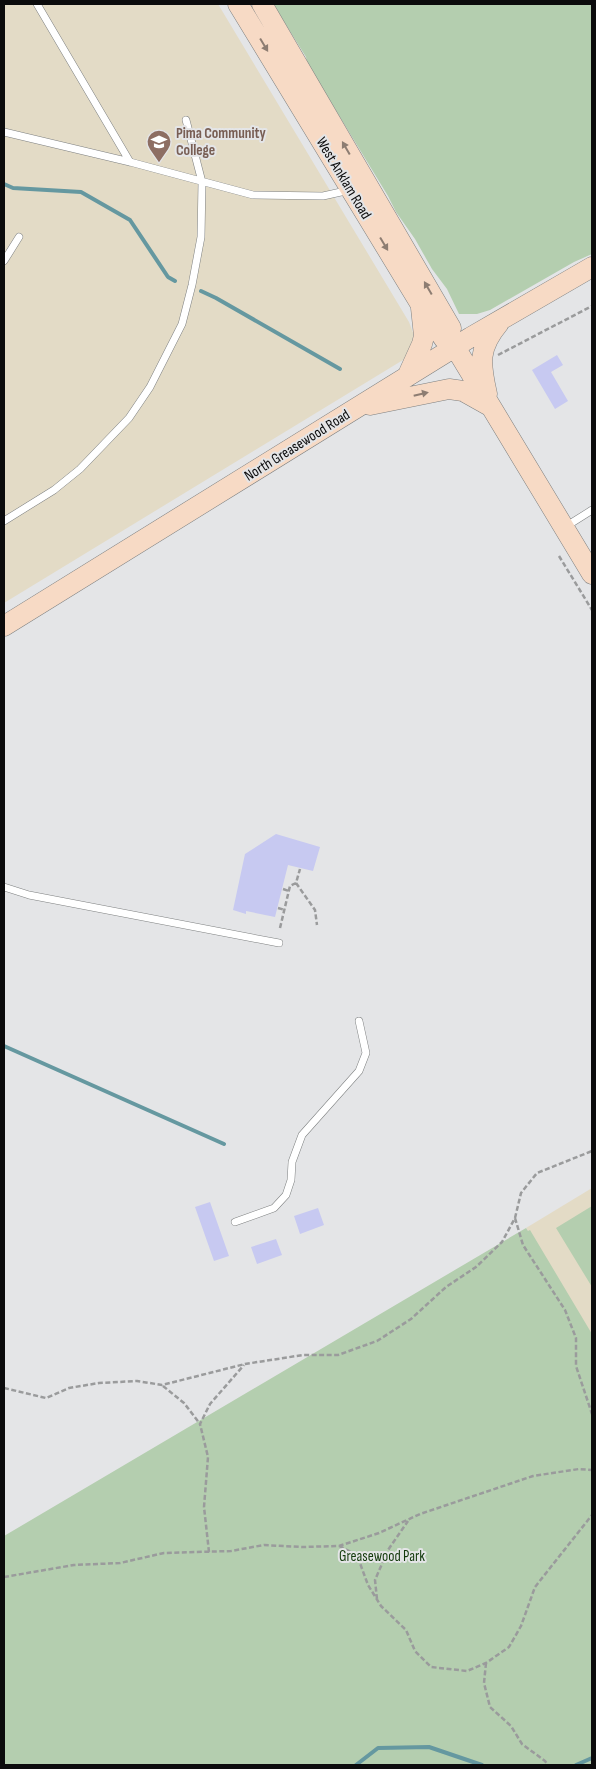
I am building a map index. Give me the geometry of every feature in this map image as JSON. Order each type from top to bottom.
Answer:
[{"type":"main road","name":"West Anklam Road","points":[[238,4],[421,305],[444,339],[455,347]]},
{"type":"main road","name":"West Anklam Road","points":[[262,4],[452,330],[455,347],[564,527],[584,554],[592,574]]},
{"type":"main road","name":"North Greasewood Road","points":[[4,624],[455,347],[592,267]]},
{"type":"main road","points":[[407,377],[424,336],[421,305]]},
{"type":"main road","points":[[490,406],[483,377],[483,353],[487,338],[502,320]]},
{"type":"main road","points":[[356,408],[449,389],[463,391],[490,406]]},
{"type":"lane","points":[[37,4],[130,162]]},
{"type":"lane","points":[[4,521],[54,490],[80,469],[129,418],[150,387],[182,324],[201,237],[202,182],[186,120]]},
{"type":"lane","points":[[4,132],[130,162],[253,195],[323,196],[351,189]]},
{"type":"lane","points":[[4,261],[19,238]]},
{"type":"lane","points":[[564,527],[592,510]]},
{"type":"lane","points":[[4,887],[29,895],[279,943]]},
{"type":"lane","points":[[235,1222],[274,1208],[286,1194],[291,1180],[292,1162],[302,1135],[359,1071],[366,1053],[359,1021]]},
{"type":"path","points":[[493,358],[592,306]]},
{"type":"path","points":[[559,556],[592,610]]},
{"type":"path","points":[[280,928],[290,886],[296,883],[300,869]]},
{"type":"path","points":[[296,883],[315,910],[317,925]]},
{"type":"path","points":[[283,889],[289,891]]},
{"type":"path","points":[[278,908],[285,910]]},
{"type":"path","points":[[4,1388],[46,1398],[69,1388],[99,1383],[137,1381],[162,1385],[246,1364],[303,1354],[338,1355],[376,1341],[412,1319],[446,1287],[476,1267],[502,1242],[515,1218],[521,1193],[537,1173],[592,1151]]},
{"type":"path","points":[[515,1218],[524,1245],[565,1310],[576,1338],[576,1366],[592,1414]]},
{"type":"path","points":[[200,1424],[210,1404],[246,1364]]},
{"type":"path","points":[[162,1385],[184,1403],[200,1424],[208,1457],[204,1508],[209,1552]]},
{"type":"path","points":[[4,1577],[74,1565],[120,1563],[164,1553],[231,1551],[264,1545],[339,1546],[533,1476],[579,1469],[592,1470]]},
{"type":"path","points":[[339,1546],[357,1556],[368,1585],[381,1606],[406,1630],[415,1651],[431,1667],[467,1672],[486,1663],[509,1647],[521,1626],[535,1587],[592,1515]]},
{"type":"path","points":[[377,1599],[375,1580],[388,1550],[409,1520]]},
{"type":"path","points":[[588,1520],[592,1523]]},
{"type":"path","points":[[486,1663],[484,1684],[490,1707],[510,1726],[522,1744],[548,1765]]},
{"type":"shaded area","name":"Pima Community College","points":[[4,4],[218,4],[409,322],[417,343],[403,360],[4,603]]},
{"type":"shaded area","points":[[592,1188],[592,1337],[526,1228]]},
{"type":"green space","points":[[273,4],[592,4],[592,254],[574,262],[490,310],[477,314],[459,314],[447,289],[396,212]]},
{"type":"green space","points":[[592,1206],[592,1287],[556,1228]]},
{"type":"green space","name":"Greasewood Park","points":[[526,1228],[528,1231],[530,1230],[592,1334],[592,1765],[4,1765],[4,1536]]},
{"type":"building","points":[[557,355],[563,365],[551,372],[568,401],[555,409],[532,370]]},
{"type":"building","points":[[276,834],[320,847],[313,871],[288,865],[275,917],[246,911],[246,914],[233,910],[245,854]]},
{"type":"building","points":[[210,1202],[229,1256],[214,1261],[195,1207]]},
{"type":"building","points":[[318,1208],[324,1225],[300,1234],[294,1216]]},
{"type":"building","points":[[276,1239],[282,1255],[257,1264],[251,1247]]},
{"type":"waterway","points":[[4,184],[13,188],[81,192],[130,220],[168,277],[175,281]]},
{"type":"waterway","points":[[201,291],[340,369]]},
{"type":"waterway","points":[[4,1046],[224,1144]]},
{"type":"waterway","points":[[356,1765],[378,1748],[429,1747],[482,1765]]},
{"type":"waterway","points":[[576,1765],[592,1758]]},
{"type":"place","name":"Pima Community College","points":[[159,163]]}]
